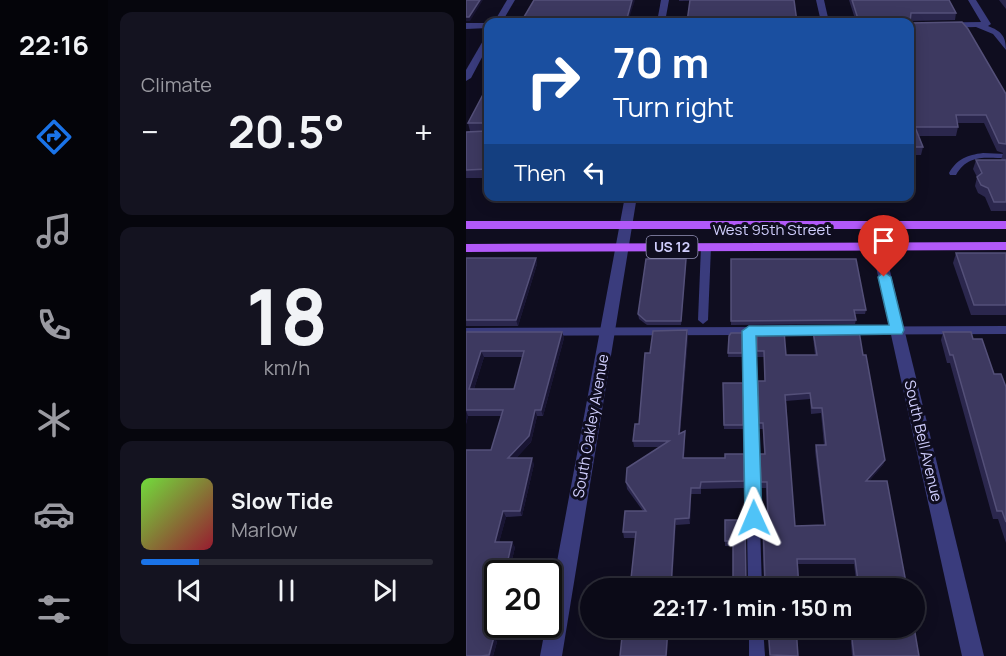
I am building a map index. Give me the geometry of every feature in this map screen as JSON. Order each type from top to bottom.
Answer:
[{"type":"main road","name":"West 95th Street","points":[[466,225],[1006,225]]},
{"type":"main road","name":"West 95th Street","points":[[466,248],[1006,246]]},
{"type":"street","points":[[500,18],[511,0]]},
{"type":"street","points":[[662,18],[665,0]]},
{"type":"street","points":[[820,0],[824,18]]},
{"type":"street","points":[[972,0],[1006,47]]},
{"type":"street","points":[[466,26],[484,26]]},
{"type":"street","points":[[914,26],[992,27]]},
{"type":"street","points":[[466,78],[484,46]]},
{"type":"street","name":"South Oakley Avenue","points":[[551,656],[630,201]]},
{"type":"street","name":"South Bell Avenue","points":[[873,226],[973,656]]},
{"type":"lane","points":[[953,173],[956,164],[967,158],[1006,156]]},
{"type":"lane","points":[[703,320],[706,247]]},
{"type":"lane","points":[[466,332],[1006,330]]},
{"type":"lane","points":[[749,331],[755,578]]},
{"type":"lane","points":[[756,638],[757,656]]},
{"type":"building","points":[[466,0],[480,0],[469,17],[466,17]]},
{"type":"building","points":[[534,0],[632,0],[627,18],[523,18]]},
{"type":"building","points":[[690,0],[794,0],[796,18],[688,18]]},
{"type":"building","points":[[852,0],[949,0],[956,13],[911,13],[910,18],[858,18]]},
{"type":"building","points":[[962,22],[968,29],[1006,94],[1006,144],[999,143],[986,115],[956,115],[958,127],[915,127],[923,147],[914,147],[914,23]]},
{"type":"building","points":[[484,93],[484,123],[468,123]]},
{"type":"building","points":[[484,131],[484,169],[466,170],[466,132]]},
{"type":"building","points":[[976,160],[1006,160],[1006,202],[994,202],[988,188],[981,185],[977,177],[982,173]]},
{"type":"building","points":[[956,253],[1006,253],[1006,305],[974,305]]},
{"type":"building","points":[[466,258],[536,258],[516,320],[466,320]]},
{"type":"building","points":[[646,259],[686,259],[681,321],[646,321],[638,314]]},
{"type":"building","points":[[731,259],[856,259],[866,310],[854,310],[856,320],[731,321]]},
{"type":"building","points":[[687,330],[679,434],[685,431],[683,458],[725,458],[725,454],[744,454],[744,481],[701,482],[700,488],[691,488],[689,518],[675,519],[672,578],[631,578],[636,532],[623,532],[625,511],[646,511],[626,482],[627,468],[669,441],[633,441],[635,424],[639,424],[645,353],[650,353],[653,331]]},
{"type":"building","points":[[757,331],[784,331],[786,355],[817,355],[813,331],[859,331],[863,355],[866,355],[885,460],[866,481],[887,481],[905,578],[858,578],[855,559],[797,559],[798,578],[765,578],[763,520],[768,520],[767,482],[761,482],[760,454],[765,454],[763,423],[759,423],[758,381],[765,381],[764,351],[757,351]],"holes":[[[810,393],[812,408],[822,408],[826,445],[816,445],[825,525],[795,526],[785,395]]]},
{"type":"building","points":[[466,332],[562,332],[541,410],[535,410],[529,436],[508,458],[532,458],[520,511],[503,511],[495,542],[512,542],[508,560],[484,560],[484,638],[494,638],[489,655],[466,656],[466,450],[491,450],[503,410],[466,410]],"holes":[[[481,351],[524,351],[514,389],[469,389]]]},
{"type":"building","points":[[943,332],[971,332],[973,339],[982,339],[994,374],[1001,374],[1006,387],[1006,522],[1002,511],[997,511],[953,355],[950,355]]},
{"type":"building","points":[[731,333],[742,333],[742,353],[728,353]]},
{"type":"building","points":[[723,383],[743,383],[743,425],[724,425]]},
{"type":"building","points":[[725,520],[745,520],[746,578],[733,578],[733,541],[725,541]]},
{"type":"building","points":[[622,638],[667,638],[666,656],[620,656]]},
{"type":"building","points":[[769,638],[797,638],[798,656],[770,655]]},
{"type":"building","points":[[916,638],[919,656],[854,656],[852,639]]},
{"type":"route","points":[[754,518],[749,331],[897,330],[884,277]]}]
